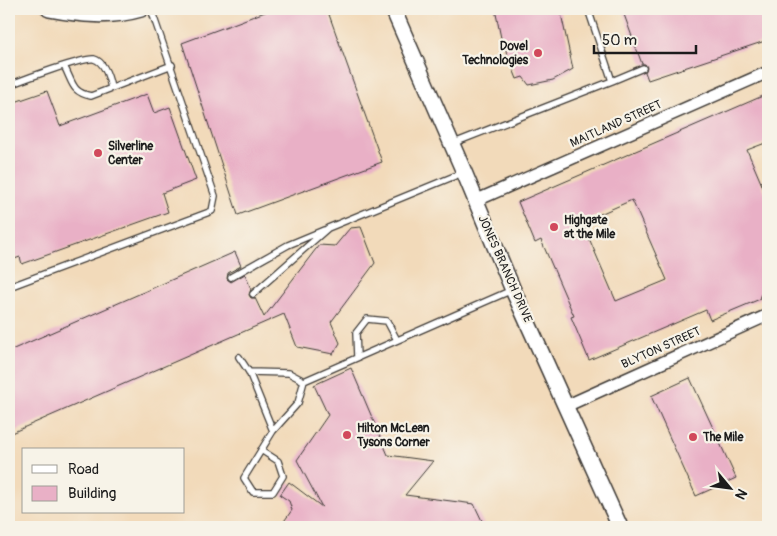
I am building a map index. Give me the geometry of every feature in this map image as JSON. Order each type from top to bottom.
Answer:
[{"type":"street","points":[[49,9],[87,11],[102,16],[141,9]]},
{"type":"street","name":"JONES BRANCH DRIVE","points":[[393,9],[513,290],[620,527]]},
{"type":"street","name":"MAITLAND STREET","points":[[475,201],[768,72]]},
{"type":"street","name":"BLYTON STREET","points":[[566,406],[768,315]]},
{"type":"lane","points":[[9,286],[212,211],[215,196],[172,65],[151,9]]},
{"type":"lane","points":[[588,9],[612,81]]},
{"type":"lane","points":[[9,85],[93,58],[100,62],[107,74],[111,88]]},
{"type":"lane","points":[[64,66],[70,76],[73,87],[83,94],[91,96],[172,65]]},
{"type":"lane","points":[[452,144],[643,68]]},
{"type":"lane","points":[[231,277],[288,245],[464,172]]},
{"type":"lane","points":[[253,294],[328,228]]},
{"type":"lane","points":[[304,381],[513,290]]},
{"type":"lane","points":[[764,297],[768,308]]},
{"type":"lane","points":[[357,357],[356,333],[367,319],[387,321],[397,340]]},
{"type":"lane","points":[[239,357],[249,372],[273,431]]},
{"type":"lane","points":[[249,372],[289,373],[304,381]]},
{"type":"lane","points":[[261,450],[278,461],[283,476],[273,492],[253,492],[244,478],[261,450],[273,431],[298,403],[304,381]]},
{"type":"path","points":[[764,462],[768,460]]},
{"type":"building","points":[[273,9],[327,9],[382,162],[238,215],[182,43]]},
{"type":"building","name":"Dovel Technologies","points":[[495,9],[560,9],[573,69],[553,80],[529,85],[523,77],[517,79],[501,38]]},
{"type":"building","points":[[622,9],[768,9],[768,40],[648,80],[645,72],[647,67],[645,64],[642,64]]},
{"type":"building","name":"Silverline Center","points":[[47,91],[60,126],[147,94],[154,113],[170,107],[196,180],[162,193],[168,212],[22,264],[20,257],[9,261],[9,104]]},
{"type":"building","name":"Highgate at the Mile","points":[[765,95],[768,101],[768,142],[747,150],[768,199],[768,295],[762,293],[760,299],[710,320],[706,310],[589,360],[571,317],[574,316],[541,240],[535,243],[518,202]],"holes":[[[632,200],[667,280],[616,301],[582,222]]]},
{"type":"building","points":[[361,227],[375,263],[331,322],[340,343],[333,354],[297,347],[284,314],[9,434],[9,351],[235,252],[241,266],[228,273],[227,279],[231,282],[245,274],[251,289],[249,295],[251,298],[255,298],[264,317],[319,245],[335,246],[350,228]]},
{"type":"building","name":"Hilton McLean Tysons Corner","points":[[351,368],[388,455],[433,461],[405,495],[474,504],[485,527],[280,527],[292,510],[289,501],[280,495],[289,482],[322,507],[297,460],[328,415],[314,385]]},
{"type":"building","name":"The Mile","points":[[690,378],[736,478],[696,496],[651,396]]},
{"type":"place","name":"Dovel Technologies","points":[[538,53]]},
{"type":"place","name":"Silverline Center","points":[[98,153]]},
{"type":"place","name":"Highgate at the Mile","points":[[554,227]]},
{"type":"place","name":"Hilton McLean Tysons Corner","points":[[347,435]]},
{"type":"place","name":"The Mile","points":[[693,437]]}]
